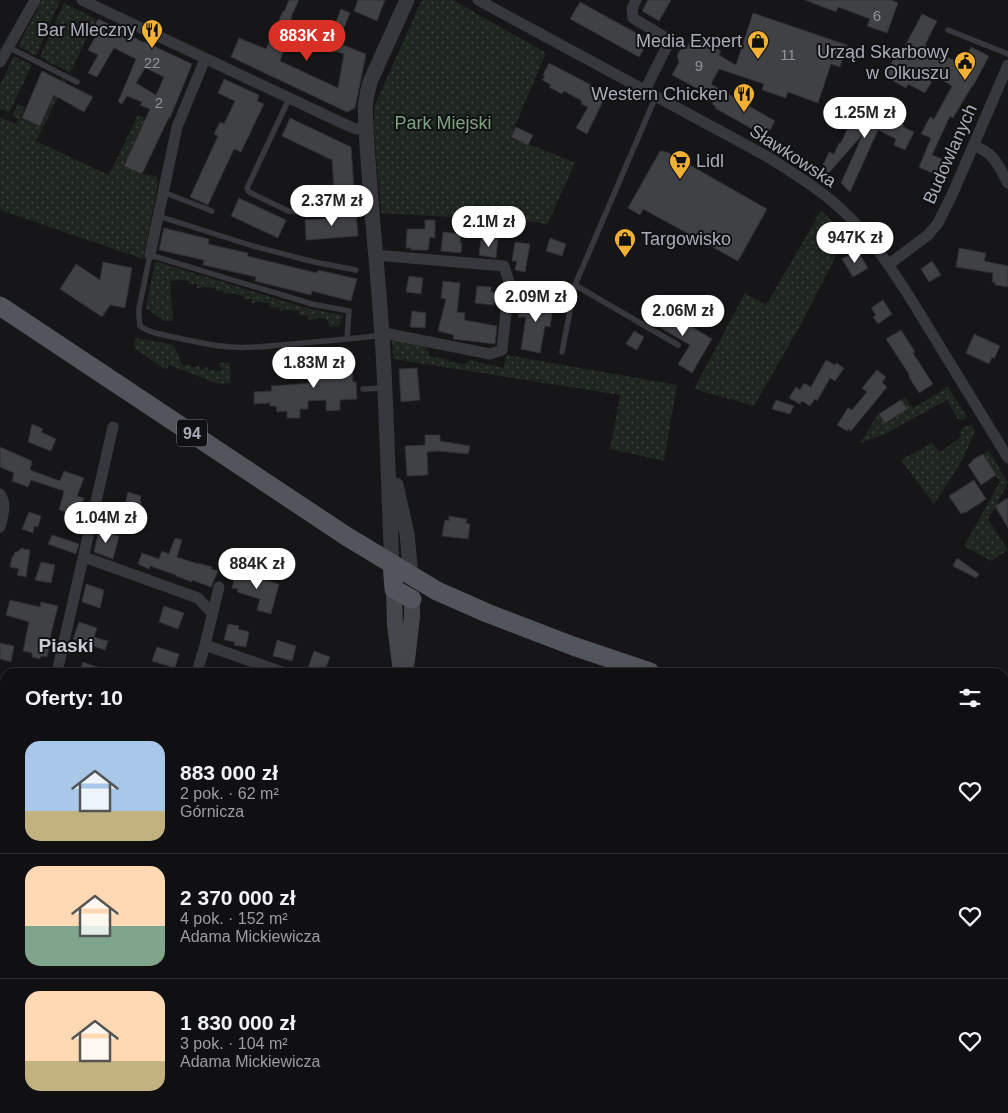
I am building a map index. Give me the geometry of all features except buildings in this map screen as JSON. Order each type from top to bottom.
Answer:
[{"type":"main road","name":"94","points":[[0,306],[342,533],[437,591],[486,613],[638,668]]},
{"type":"main road","points":[[392,564],[395,625],[400,668]]},
{"type":"main road","points":[[406,668],[412,624],[411,576]]},
{"type":"main road","points":[[394,589],[412,599]]},
{"type":"street","points":[[0,62],[35,0]]},
{"type":"street","points":[[82,0],[289,99],[356,129],[366,128]]},
{"type":"street","points":[[392,564],[382,335],[365,107],[370,82],[407,0]]},
{"type":"street","name":"Sławkowska","points":[[478,0],[768,158],[811,184],[840,208],[862,230],[888,265],[1004,443],[1008,458]]},
{"type":"street","points":[[636,0],[632,8],[633,18],[663,36],[666,42],[666,48],[645,90]]},
{"type":"street","points":[[150,254],[177,127],[205,59]]},
{"type":"street","name":"Budowlanych","points":[[888,265],[928,234],[938,223],[1008,65]]},
{"type":"street","points":[[973,145],[984,149],[993,156],[1008,183]]},
{"type":"street","points":[[375,255],[504,266],[509,282],[502,350],[490,354],[389,334],[382,335]]},
{"type":"street","points":[[58,668],[113,427]]},
{"type":"street","points":[[388,454],[407,534],[411,576]]},
{"type":"street","points":[[0,494],[5,506],[0,527]]},
{"type":"street","points":[[84,557],[198,598],[212,613]]},
{"type":"street","points":[[198,668],[219,587]]},
{"type":"street","points":[[205,645],[271,668]]},
{"type":"lane","points":[[948,30],[1008,54]]},
{"type":"lane","points":[[8,47],[77,82]]},
{"type":"lane","points":[[562,352],[575,285],[656,96]]},
{"type":"lane","points":[[289,99],[247,188],[249,192],[288,211],[302,212],[371,207]]},
{"type":"lane","points":[[163,192],[212,211]]},
{"type":"lane","points":[[158,216],[253,246],[314,262],[356,270]]},
{"type":"lane","points":[[347,339],[349,311],[312,304],[150,254],[139,308],[140,326],[147,330],[214,345],[242,348],[347,339],[382,335]]},
{"type":"lane","points":[[575,285],[678,345]]},
{"type":"lane","points":[[363,388],[385,388]]},
{"type":"green space","points":[[42,0],[60,1],[36,56],[18,46]]},
{"type":"green space","name":"Park Miejski","points":[[423,0],[453,0],[546,53],[510,138],[575,163],[547,225],[538,222],[381,213],[374,107]]},
{"type":"green space","points":[[64,3],[96,19],[70,73],[40,57]]},
{"type":"green space","points":[[14,56],[32,65],[9,113],[0,109],[0,85]]},
{"type":"green space","points":[[62,78],[66,81],[36,141],[109,175],[138,115],[145,118],[124,165],[142,174],[156,176],[158,183],[143,259],[0,210],[0,117],[16,124],[19,119],[12,116],[18,104],[25,107],[20,118],[41,127]]},
{"type":"green space","points":[[821,211],[850,237],[838,252],[800,326],[754,406],[694,389],[745,293],[766,305]]},
{"type":"green space","points":[[155,262],[310,309],[343,315],[339,326],[329,327],[328,320],[317,317],[317,319],[308,320],[308,315],[300,316],[299,311],[280,311],[279,307],[271,308],[269,303],[252,303],[252,299],[244,299],[243,296],[232,293],[224,294],[223,291],[216,291],[215,288],[197,288],[197,284],[189,284],[189,281],[179,280],[170,281],[173,321],[164,321],[146,309]]},
{"type":"green space","points":[[135,339],[174,345],[183,366],[190,364],[192,368],[199,365],[201,370],[207,367],[209,371],[214,369],[216,372],[222,370],[219,363],[230,362],[231,383],[218,384],[169,365],[166,370],[136,349],[134,346]]},
{"type":"green space","points":[[392,339],[426,347],[430,356],[446,359],[450,362],[465,364],[470,360],[503,368],[507,355],[677,385],[664,461],[610,449],[620,395],[393,359]]},
{"type":"green space","points":[[948,387],[967,417],[964,420],[958,419],[947,400],[883,435],[860,443],[878,414],[905,397],[913,408]]},
{"type":"green space","points":[[971,425],[975,430],[963,459],[934,504],[901,460],[932,443],[940,452],[960,438],[961,430],[965,426]]},
{"type":"green space","points":[[989,451],[1008,483],[988,519],[1008,550],[991,561],[964,546],[1000,482],[982,455]]},
{"type":"place","name":"Bar Mleczny","points":[[152,49]]},
{"type":"place","name":"Media Expert","points":[[758,60]]},
{"type":"place","name":"Urząd Skarbowy w Olkuszu","points":[[965,81]]},
{"type":"place","name":"Western Chicken","points":[[744,113]]},
{"type":"place","name":"Lidl","points":[[680,180]]},
{"type":"place","name":"Targowisko","points":[[625,258]]},
{"type":"district","name":"Piaski","points":[[66,645]]}]
